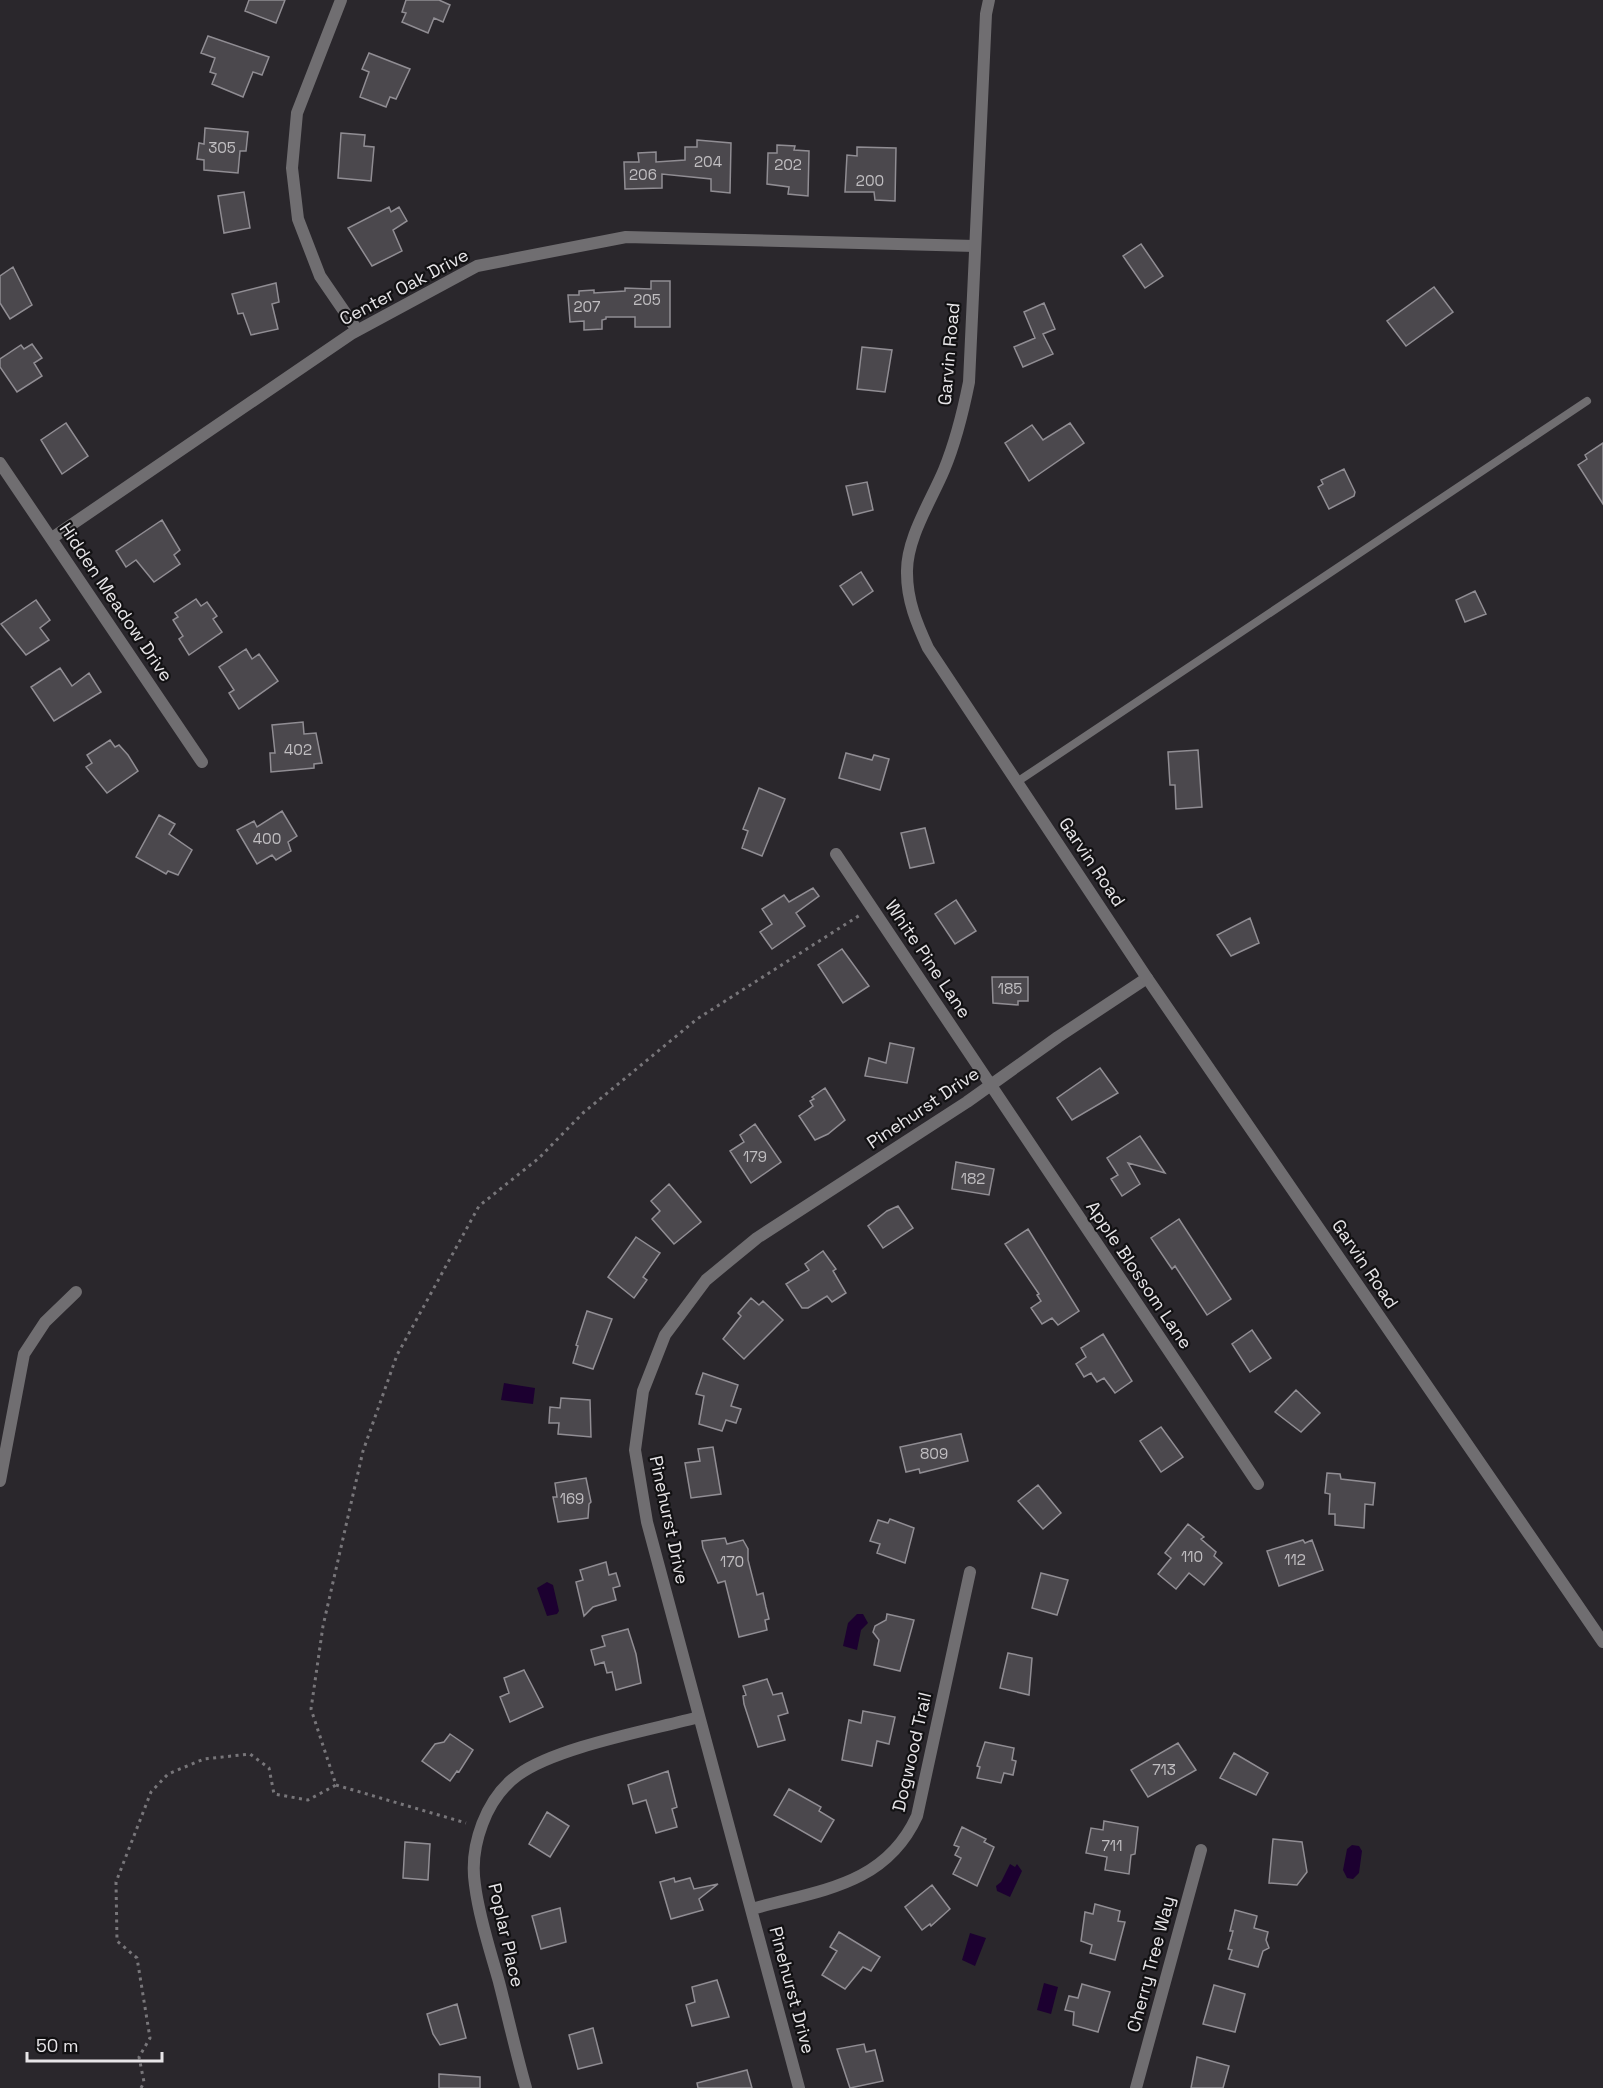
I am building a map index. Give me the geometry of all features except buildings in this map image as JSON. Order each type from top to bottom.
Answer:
[{"type":"street","points":[[341,0],[297,113],[292,168],[298,219],[320,276],[357,330]]},
{"type":"street","name":"Garvin Road","points":[[989,0],[986,14],[969,382],[960,423],[945,468],[911,546],[906,571],[909,597],[928,648],[1147,978],[1603,1642]]},
{"type":"street","name":"Center Oak Drive","points":[[52,538],[357,330],[477,266],[626,237],[975,246]]},
{"type":"street","name":"Hidden Meadow Drive","points":[[0,463],[202,762]]},
{"type":"street","name":"White Pine Lane","points":[[836,854],[991,1084]]},
{"type":"street","name":"Pinehurst Drive","points":[[799,2088],[647,1522],[635,1450],[643,1391],[665,1335],[706,1280],[758,1238],[1147,978]]},
{"type":"street","name":"Apple Blossom Lane","points":[[991,1084],[1258,1484]]},
{"type":"street","points":[[0,1481],[24,1354],[45,1322],[76,1292]]},
{"type":"street","name":"Dogwood Trail","points":[[752,1909],[851,1881],[872,1872],[908,1835],[917,1816],[970,1572]]},
{"type":"street","name":"Poplar Place","points":[[526,2088],[474,1883],[477,1842],[481,1827],[497,1795],[517,1775],[537,1764],[562,1754],[699,1717]]},
{"type":"street","name":"Cherry Tree Way","points":[[1136,2088],[1201,1850]]},
{"type":"lane","points":[[1017,782],[1461,483],[1587,401]]},
{"type":"path","points":[[336,1785],[311,1709],[323,1626],[363,1451],[397,1355],[478,1206],[539,1158],[583,1113],[697,1019],[872,908]]},
{"type":"path","points":[[141,2088],[144,2082],[139,2057],[150,2038],[137,1958],[117,1941],[116,1882],[151,1792],[168,1774],[204,1759],[250,1754],[269,1768],[274,1794],[308,1800],[336,1785],[481,1827]]},
{"type":"shaded area","points":[[504,1383],[535,1388],[533,1404],[501,1400]]},
{"type":"shaded area","points":[[547,1582],[553,1585],[559,1611],[557,1614],[547,1616],[537,1588]]},
{"type":"shaded area","points":[[857,1614],[863,1614],[868,1623],[861,1630],[857,1650],[843,1646],[848,1623]]},
{"type":"shaded area","points":[[1352,1845],[1359,1846],[1362,1851],[1359,1873],[1353,1879],[1347,1878],[1343,1870],[1347,1849]]},
{"type":"shaded area","points":[[1010,1864],[1015,1867],[1017,1864],[1022,1871],[1010,1897],[997,1891],[996,1886],[1001,1882]]},
{"type":"shaded area","points":[[970,1933],[986,1938],[975,1966],[962,1960]]},
{"type":"shaded area","points":[[1044,1983],[1058,1987],[1051,2014],[1037,2010]]}]
